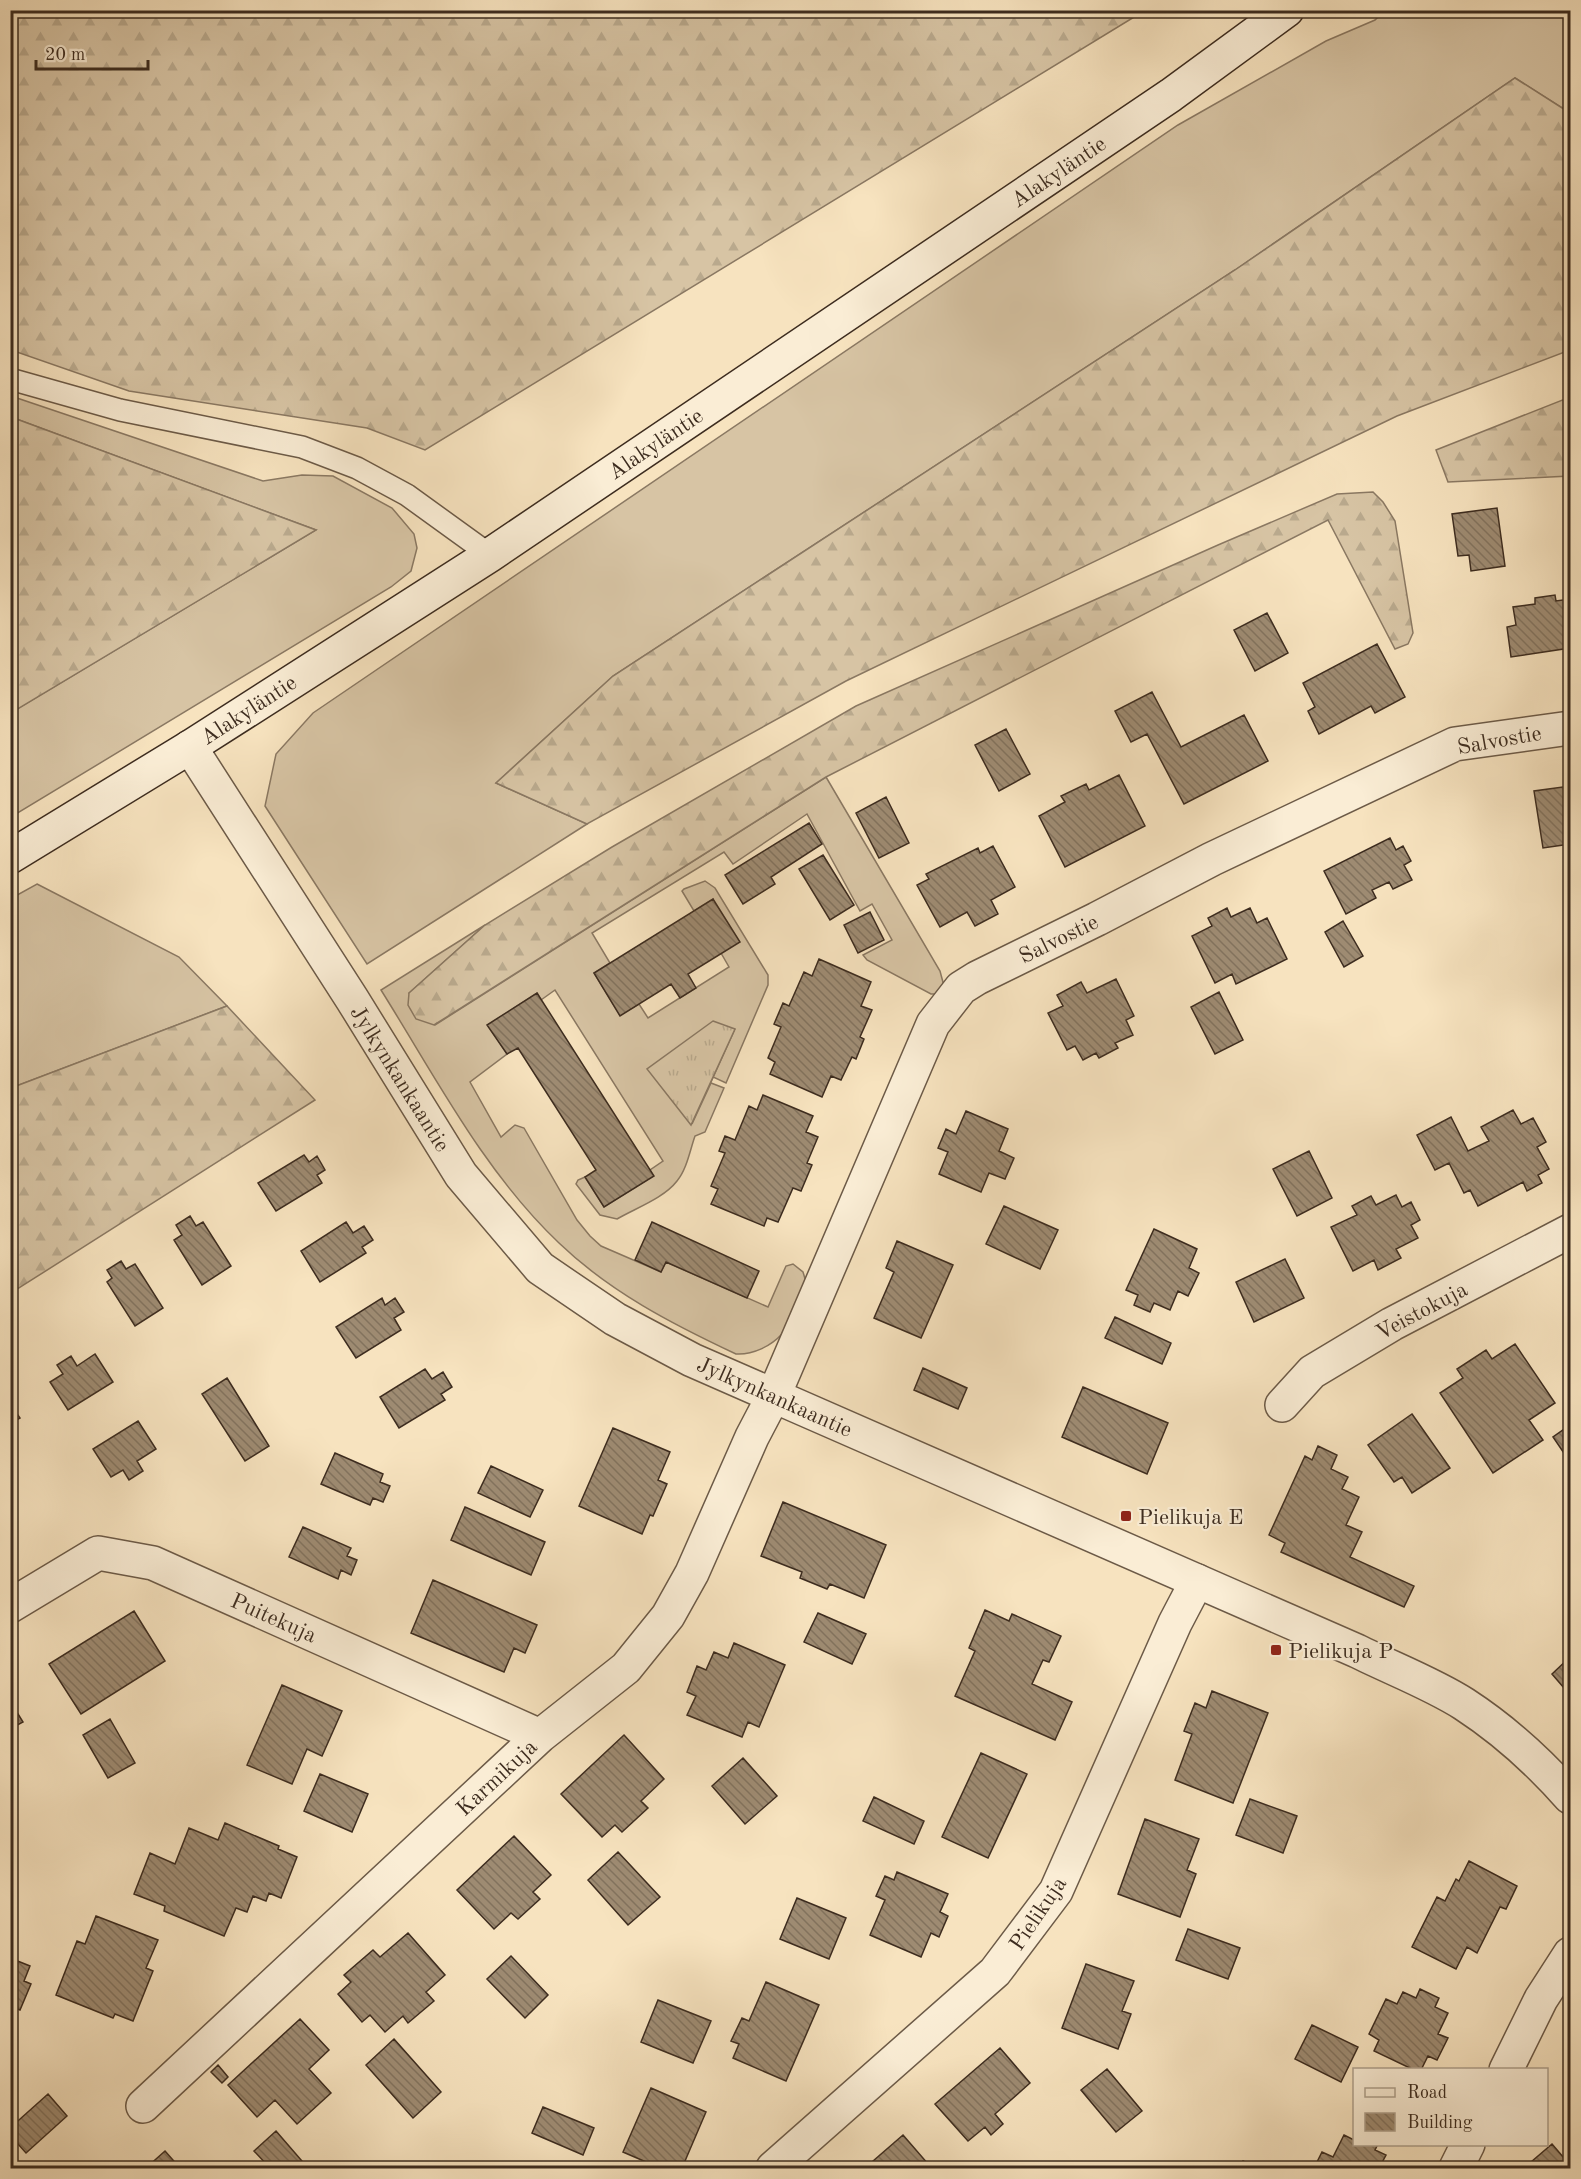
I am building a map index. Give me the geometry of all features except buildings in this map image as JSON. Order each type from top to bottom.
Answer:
[{"type":"street","name":"Alakyläntie","points":[[10,856],[190,747],[490,555],[1171,95],[1287,10]]},
{"type":"street","name":"Salvostie","points":[[774,1395],[933,1024],[961,988],[1212,859],[1455,744],[1570,728]]},
{"type":"street","name":"Jylkynkankaantie","points":[[190,747],[352,999],[461,1175],[540,1268],[615,1319],[692,1360],[1358,1651],[1463,1703],[1534,1758],[1570,1797]]},
{"type":"street","name":"Veistokuja","points":[[1282,1405],[1312,1372],[1392,1324],[1570,1230]]},
{"type":"street","name":"Karmikuja","points":[[143,2106],[540,1736],[626,1668],[668,1616],[692,1573],[752,1437],[774,1395]]},
{"type":"street","name":"Puitekuja","points":[[10,1606],[98,1553],[153,1563],[540,1736]]},
{"type":"street","name":"Pielikuja","points":[[773,2169],[995,1972],[1056,1891],[1175,1623],[1197,1581]]},
{"type":"street","points":[[1507,2068],[1540,1999],[1570,1954]]},
{"type":"street","points":[[1456,2169],[1468,2146]]},
{"type":"lane","points":[[10,379],[120,410],[302,447],[357,468],[407,495],[490,555]]},
{"type":"green space","points":[[11,10],[1144,11],[425,450],[367,428],[129,391],[11,350]]},
{"type":"green space","points":[[1384,11],[1570,11],[1570,113],[1515,78],[1235,270],[613,676],[496,783],[587,824],[367,964],[265,806],[276,754],[313,713],[1178,125],[1326,41],[1375,20]]},
{"type":"green space","points":[[1515,78],[1570,113],[1570,350],[1397,416],[846,681],[587,824],[496,783],[613,676],[1235,270]]},
{"type":"green space","points":[[11,396],[263,481],[302,475],[333,476],[392,508],[414,534],[417,548],[411,571],[391,587],[11,817],[10,713],[316,530],[11,417]]},
{"type":"green space","points":[[1570,397],[1570,476],[1448,482],[1436,450]]},
{"type":"green space","points":[[11,417],[316,530],[11,713]]},
{"type":"green space","points":[[1373,492],[1383,502],[1395,521],[1413,633],[1408,644],[1395,649],[1328,520],[826,777],[434,1025],[416,1019],[408,1005],[409,993],[485,925],[612,847],[856,706],[1337,494]]},
{"type":"green space","points":[[826,777],[940,971],[944,986],[939,994],[931,994],[867,960],[863,955],[892,940],[872,904],[860,911],[807,814],[733,864],[724,852],[592,933],[610,963],[594,973],[620,1015],[639,1004],[648,1018],[729,967],[721,953],[713,899],[694,911],[682,891],[705,881],[715,888],[768,975],[768,985],[726,1083],[713,1077],[692,1124],[711,1083],[724,1088],[705,1132],[695,1136],[680,1176],[665,1193],[617,1219],[600,1215],[576,1184],[578,1180],[585,1177],[604,1207],[653,1176],[650,1170],[663,1161],[555,990],[541,1000],[537,993],[488,1025],[507,1054],[470,1082],[501,1137],[515,1125],[524,1128],[577,1220],[601,1246],[661,1272],[666,1262],[768,1307],[786,1266],[793,1264],[803,1272],[806,1282],[782,1334],[761,1349],[742,1354],[736,1354],[712,1343],[643,1306],[599,1277],[559,1243],[507,1186],[484,1154],[441,1089],[381,990],[485,925],[409,993],[435,1025]]},
{"type":"green space","points":[[37,884],[179,957],[227,1006],[11,1088],[10,899]]},
{"type":"green space","points":[[227,1006],[315,1100],[11,1293],[11,1088]]},
{"type":"green space","points":[[713,1021],[735,1029],[691,1125],[647,1069]]},
{"type":"place","name":"Pielikuja E","points":[[1126,1516]]},
{"type":"place","name":"Pielikuja P","points":[[1276,1650]]}]
